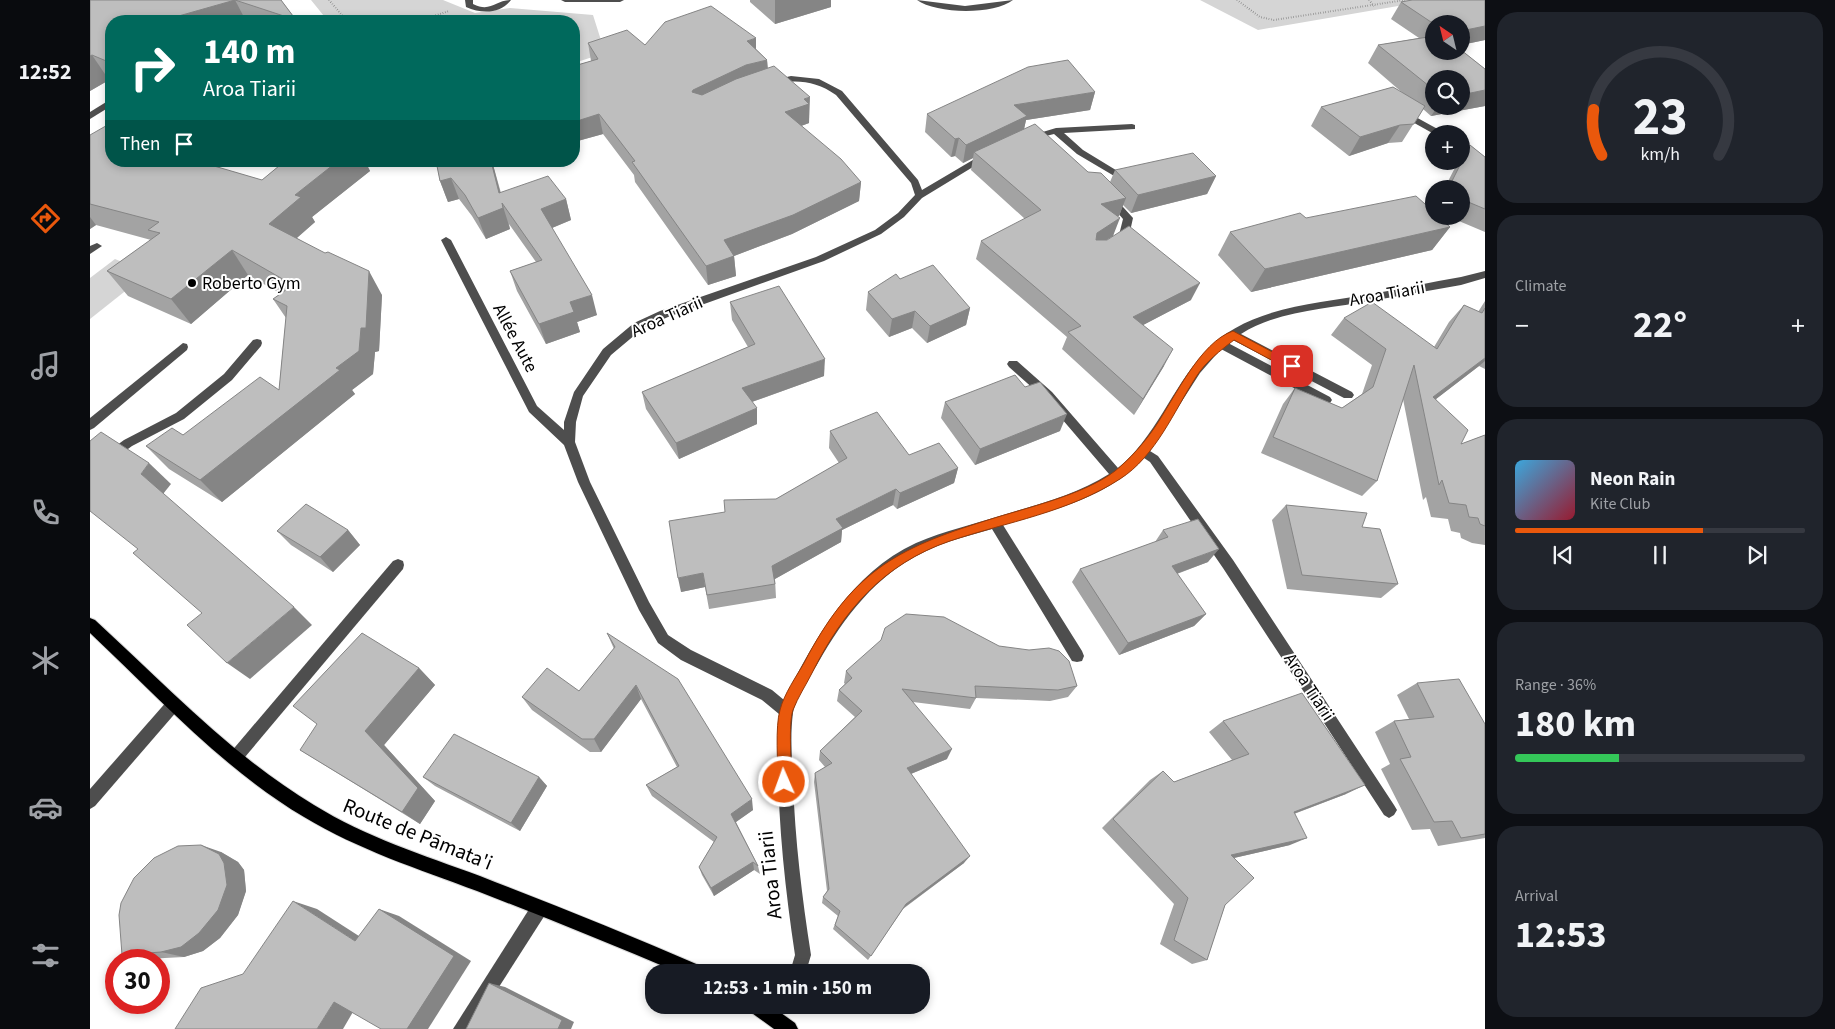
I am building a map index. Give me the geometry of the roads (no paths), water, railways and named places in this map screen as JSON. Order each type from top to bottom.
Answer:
[{"type":"main road","name":"Route de Pāmata'i","points":[[90,624],[173,705],[235,758],[280,793],[344,832],[406,859],[480,884],[677,964]]},
{"type":"main road","points":[[770,1014],[789,1029]]},
{"type":"street","points":[[469,2],[481,10],[499,7],[507,0]]},
{"type":"street","points":[[565,0],[620,0]]},
{"type":"street","points":[[921,0],[962,9],[1009,0]]},
{"type":"street","points":[[766,82],[800,78],[828,84],[839,93],[915,182],[920,196]]},
{"type":"street","points":[[90,116],[105,106]]},
{"type":"street","points":[[1394,108],[1425,126]]},
{"type":"street","points":[[1017,142],[1056,131],[1132,127]]},
{"type":"street","points":[[1056,131],[1080,152],[1121,177]]},
{"type":"street","points":[[1034,136],[1048,145]]},
{"type":"street","name":"Aroa Tiarii","points":[[786,711],[767,694],[686,655],[663,639],[588,491],[569,442],[570,422],[578,395],[588,376],[607,352],[638,326],[673,311],[820,259],[878,232],[901,215],[920,196],[993,152]]},
{"type":"street","points":[[1470,153],[1485,163]]},
{"type":"street","points":[[1100,190],[1120,206],[1128,218],[1124,236],[1110,245]]},
{"type":"street","name":"Allée Aute","points":[[446,240],[533,409],[569,442]]},
{"type":"street","name":"Aroa Tiarii","points":[[800,964],[803,955],[788,830],[783,766],[786,711],[825,636],[847,605],[875,576],[910,553],[946,538],[1072,499],[1117,475],[1142,452],[1160,429],[1193,373],[1220,344],[1266,318],[1294,311],[1461,281],[1485,274]]},
{"type":"street","points":[[1233,335],[1348,394]]},
{"type":"street","points":[[90,472],[128,443],[180,416],[228,377],[257,343]]},
{"type":"street","points":[[1220,344],[1326,400]]},
{"type":"street","points":[[90,425],[183,347]]},
{"type":"street","points":[[1013,364],[1048,395],[1117,475]]},
{"type":"street","name":"Aroa Tiarii","points":[[1142,452],[1154,459],[1228,564],[1389,810]]},
{"type":"street","points":[[995,523],[1077,656]]},
{"type":"street","points":[[235,758],[398,565]]},
{"type":"street","points":[[90,801],[173,705]]},
{"type":"street","points":[[462,1029],[539,909]]},
{"type":"place","name":"Roberto Gym","points":[[192,283]]}]
